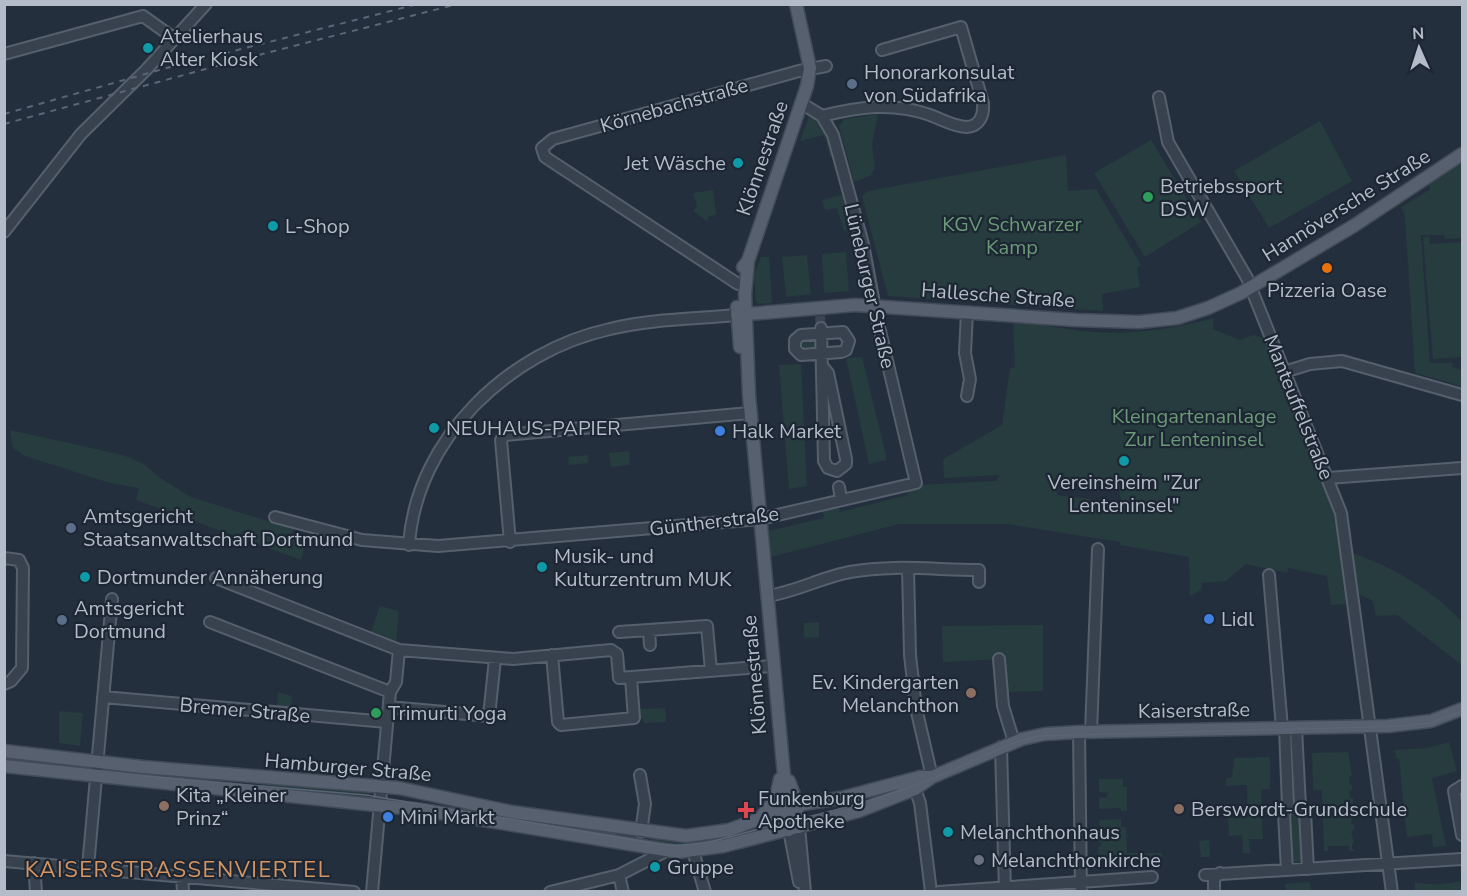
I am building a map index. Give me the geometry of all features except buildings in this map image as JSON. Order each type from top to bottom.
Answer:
[{"type":"main road","points":[[796,4],[810,68]]},
{"type":"main road","name":"Klönnestraße","points":[[742,315],[748,261],[801,103],[810,68]]},
{"type":"main road","name":"Hannöversche Straße","points":[[1250,288],[1355,225],[1462,154]]},
{"type":"main road","name":"Klönnestraße","points":[[748,261],[741,269],[738,284],[746,389],[749,395],[782,773],[793,817]]},
{"type":"main road","name":"Hallesche Straße","points":[[742,315],[820,312],[875,306],[1139,322],[1195,313],[1228,300],[1250,288]]},
{"type":"main road","name":"Kaiserstraße","points":[[686,836],[729,830],[757,821],[859,811],[915,789],[932,777],[1001,747],[1045,734],[1369,726],[1417,723],[1462,712]]},
{"type":"main road","name":"Hamburger Straße","points":[[4,751],[380,796],[554,831],[672,851]]},
{"type":"main road","name":"Hamburger Straße","points":[[4,766],[96,777],[380,796],[419,791],[512,812],[641,832],[686,836]]},
{"type":"main road","points":[[757,821],[776,798],[782,773]]},
{"type":"main road","name":"Kaiserstraße","points":[[672,851],[693,851],[841,798],[920,777],[932,777]]},
{"type":"street","points":[[4,232],[81,134],[176,39],[206,4]]},
{"type":"street","points":[[4,54],[143,16],[176,39]]},
{"type":"street","points":[[801,103],[822,116],[877,106],[919,112],[966,127],[981,118],[983,104],[961,27],[882,50]]},
{"type":"street","name":"Körnebachstraße","points":[[738,284],[545,157],[542,148],[554,139],[810,68],[826,66]]},
{"type":"street","name":"Manteuffelstraße","points":[[1158,104],[1168,142],[1239,262],[1328,478],[1344,527],[1392,891]]},
{"type":"street","name":"Lüneburger Straße","points":[[822,116],[833,135],[849,193],[916,483]]},
{"type":"street","points":[[967,396],[970,379],[965,353],[968,312]]},
{"type":"street","points":[[409,545],[417,493],[441,446],[489,392],[518,370],[556,347],[608,329],[742,315]]},
{"type":"street","points":[[821,331],[824,368],[822,375],[824,461],[828,468],[838,473],[846,464],[846,459],[828,374],[824,368]]},
{"type":"street","points":[[821,331],[843,332],[849,341],[846,350],[801,355],[795,349],[794,344],[801,335],[821,331]]},
{"type":"street","points":[[1284,372],[1319,362],[1342,361],[1462,395]]},
{"type":"street","points":[[510,542],[501,440],[505,435],[750,412]]},
{"type":"street","points":[[1328,478],[1462,468]]},
{"type":"street","name":"Güntherstraße","points":[[274,517],[362,540],[438,546],[510,542],[760,519],[916,483]]},
{"type":"street","points":[[839,487],[841,500]]},
{"type":"street","points":[[1081,886],[1085,732],[1098,549]]},
{"type":"street","points":[[4,558],[22,562],[22,668],[11,681],[4,684]]},
{"type":"street","points":[[767,596],[782,594],[843,573],[876,568],[979,565],[979,582]]},
{"type":"street","points":[[908,568],[910,655],[916,708],[932,777]]},
{"type":"street","points":[[1269,574],[1288,728],[1294,806]]},
{"type":"street","points":[[216,578],[399,650],[495,659],[615,651],[619,678],[772,666]]},
{"type":"street","points":[[88,867],[112,598]]},
{"type":"street","points":[[210,622],[390,692]]},
{"type":"street","points":[[619,632],[707,626],[711,671]]},
{"type":"street","points":[[649,630],[650,645]]},
{"type":"street","points":[[372,891],[390,692],[396,682],[399,650]]},
{"type":"street","points":[[552,655],[558,722],[561,724],[634,718],[631,678]]},
{"type":"street","points":[[389,707],[489,716],[495,659]]},
{"type":"street","points":[[999,659],[1003,706],[1014,742]]},
{"type":"street","name":"Bremer Straße","points":[[103,697],[387,722]]},
{"type":"street","points":[[1001,747],[1005,888]]},
{"type":"street","points":[[640,775],[645,804],[641,832]]},
{"type":"street","points":[[1462,786],[1454,791],[1462,835]]},
{"type":"street","points":[[915,789],[919,798],[930,891]]},
{"type":"street","points":[[1294,806],[1305,813],[1308,869]]},
{"type":"street","points":[[1287,870],[1284,814],[1294,806]]},
{"type":"street","points":[[793,817],[790,843],[804,891]]},
{"type":"street","name":"Kaiserstraße","points":[[550,891],[619,875],[672,851]]},
{"type":"street","points":[[693,851],[705,891]]},
{"type":"street","points":[[1206,874],[1462,859]]},
{"type":"street","points":[[4,861],[354,891]]},
{"type":"street","points":[[34,863],[36,891]]},
{"type":"street","points":[[1214,891],[1214,879],[1220,873]]},
{"type":"street","points":[[182,875],[183,891]]},
{"type":"street","points":[[619,875],[623,891]]},
{"type":"street","points":[[939,891],[1081,886],[1152,877]]},
{"type":"green space","points":[[878,114],[872,144],[875,168],[870,176],[854,182],[839,126],[845,119]]},
{"type":"green space","points":[[809,116],[824,127],[830,137],[835,156],[830,157],[824,135],[800,141]]},
{"type":"green space","points":[[1320,121],[1352,181],[1269,228],[1234,171]]},
{"type":"green space","name":"Betriebssport DSW","points":[[1151,140],[1201,222],[1145,257],[1094,173]]},
{"type":"green space","name":"KGV Schwarzer Kamp","points":[[1066,155],[1068,191],[1096,189],[1141,265],[1137,268],[1140,287],[1102,294],[1103,311],[888,296],[862,196],[868,191]]},
{"type":"green space","points":[[1462,160],[1462,238],[1445,239],[1444,235],[1421,235],[1430,363],[1453,363],[1452,367],[1462,370],[1461,386],[1415,373],[1405,216],[1401,207],[1431,189],[1428,184]]},
{"type":"green space","points":[[713,190],[716,215],[709,216],[707,221],[693,211],[697,206],[693,193]]},
{"type":"green space","points":[[845,194],[852,221],[845,223],[847,230],[844,231],[837,208],[825,210],[822,200]]},
{"type":"green space","points":[[1429,236],[1430,244],[1462,242],[1462,357],[1433,359],[1423,237]]},
{"type":"green space","points":[[846,252],[849,291],[824,293],[822,254]]},
{"type":"green space","points":[[807,255],[811,294],[786,297],[782,257]]},
{"type":"green space","points":[[761,257],[769,257],[772,303],[758,304],[756,301],[754,275]]},
{"type":"green space","name":"Kleingartenanlage Zur Lenteninsel","points":[[1013,318],[1065,329],[1113,333],[1161,329],[1214,318],[1213,329],[1240,340],[1253,335],[1263,338],[1329,492],[1340,530],[1346,604],[1331,605],[1327,576],[1288,568],[1287,573],[1246,564],[1226,581],[1202,583],[1201,590],[1190,596],[1189,557],[1120,545],[1120,542],[1007,524],[899,524],[771,557],[768,531],[824,518],[822,509],[838,505],[840,512],[908,495],[906,487],[916,485],[996,481],[1000,475],[944,478],[943,459],[1002,425],[1010,368],[1015,368]],"holes":[[[1057,481],[1119,489],[1121,503],[1057,495]]]},
{"type":"green space","points":[[815,337],[816,351],[800,352],[798,341]]},
{"type":"green space","points":[[862,357],[887,460],[869,464],[846,358]]},
{"type":"green space","points":[[801,364],[807,486],[789,489],[779,365]]},
{"type":"green space","points":[[10,430],[123,455],[144,464],[159,477],[191,497],[293,529],[293,539],[300,541],[302,534],[308,534],[301,560],[136,500],[139,488],[110,483],[25,456],[13,448]]},
{"type":"green space","points":[[629,451],[630,465],[611,467],[609,453]]},
{"type":"green space","points":[[588,455],[588,463],[569,465],[568,457]]},
{"type":"green space","points":[[1352,553],[1383,565],[1412,581],[1439,600],[1462,622],[1462,665],[1397,615],[1376,616],[1373,601],[1357,593]]},
{"type":"green space","points":[[380,606],[399,611],[396,645],[370,635]]},
{"type":"green space","points":[[819,622],[819,637],[804,638],[804,623]]},
{"type":"green space","points":[[1043,625],[1043,691],[1005,692],[1003,659],[943,662],[942,626]]},
{"type":"green space","points":[[278,692],[292,696],[291,707],[277,706]]},
{"type":"green space","points":[[665,708],[666,722],[644,723],[643,718],[640,718],[639,709]]},
{"type":"green space","points":[[59,711],[83,713],[80,746],[59,743]]},
{"type":"green space","points":[[1449,742],[1457,771],[1432,778],[1446,846],[1433,847],[1432,834],[1407,837],[1399,758],[1396,758],[1395,750],[1427,748]]},
{"type":"green space","points":[[1348,752],[1352,776],[1349,777],[1349,784],[1352,785],[1352,790],[1349,790],[1350,798],[1353,798],[1353,803],[1350,803],[1350,811],[1353,811],[1351,824],[1354,824],[1354,830],[1351,831],[1354,843],[1352,848],[1355,851],[1349,851],[1349,846],[1328,846],[1328,851],[1324,851],[1322,790],[1313,790],[1312,753]]},
{"type":"green space","points":[[4,754],[82,764],[82,769],[5,762]]},
{"type":"green space","points":[[1270,757],[1270,789],[1261,790],[1263,839],[1249,839],[1250,853],[1243,853],[1242,835],[1229,836],[1228,818],[1248,817],[1247,785],[1226,786],[1226,779],[1232,777],[1234,758]]},
{"type":"green space","points":[[1099,779],[1123,779],[1123,787],[1127,787],[1127,811],[1121,811],[1120,808],[1099,809],[1099,797],[1106,798],[1108,793],[1099,792]]},
{"type":"green space","points":[[263,780],[370,790],[370,795],[366,798],[262,790]]},
{"type":"green space","points":[[1289,814],[1300,814],[1303,862],[1291,863]]},
{"type":"green space","points":[[771,818],[772,829],[706,846],[649,846],[651,836]]},
{"type":"green space","points":[[1121,819],[1121,827],[1126,827],[1127,853],[1162,853],[1162,857],[1099,862],[1098,846],[1101,846],[1101,842],[1098,842],[1098,830],[1099,833],[1117,832],[1117,828],[1100,828],[1099,820]]},
{"type":"green space","points":[[1209,840],[1210,857],[1201,857],[1199,841]]},
{"type":"green space","points":[[1460,881],[1462,891],[1415,891],[1415,882],[1437,884]]},
{"type":"green space","points":[[1310,882],[1311,891],[1286,891],[1285,884]]},
{"type":"tunnel","points":[[820,316],[821,328]]},
{"type":"tram line","points":[[143,776],[366,795],[658,844],[686,845],[725,838],[876,798],[920,784],[1014,743],[1039,736],[1407,726],[1430,723],[1462,711]]},
{"type":"railway","points":[[4,114],[163,69],[418,4]]},
{"type":"railway","points":[[4,124],[239,60],[458,4]]},
{"type":"place","name":"Atelierhaus Alter Kiosk","points":[[148,48]]},
{"type":"place","name":"Honorarkonsulat von Südafrika","points":[[852,84]]},
{"type":"place","name":"Jet Wäsche","points":[[738,163]]},
{"type":"place","name":"Betriebssport DSW","points":[[1148,197]]},
{"type":"place","name":"L-Shop","points":[[273,226]]},
{"type":"place","name":"Pizzeria Oase","points":[[1327,268]]},
{"type":"place","name":"NEUHAUS-PAPIER","points":[[434,428]]},
{"type":"place","name":"Halk Market","points":[[720,431]]},
{"type":"place","name":"Vereinsheim \"Zur Lenteninsel\"","points":[[1124,461]]},
{"type":"place","name":"Amtsgericht Staatsanwaltschaft Dortmund","points":[[71,528]]},
{"type":"place","name":"Musik- und Kulturzentrum MUK","points":[[542,567]]},
{"type":"place","name":"Dortmunder Annäherung","points":[[85,577]]},
{"type":"place","name":"Lidl","points":[[1209,619]]},
{"type":"place","name":"Amtsgericht Dortmund","points":[[62,620]]},
{"type":"place","name":"Ev. Kindergarten Melanchthon","points":[[971,693]]},
{"type":"place","name":"Trimurti Yoga","points":[[376,713]]},
{"type":"place","name":"Kita „Kleiner Prinz“","points":[[164,806]]},
{"type":"place","name":"Berswordt-Grundschule","points":[[1179,809]]},
{"type":"place","name":"Funkenburg Apotheke","points":[[746,810]]},
{"type":"place","name":"Mini Markt","points":[[388,817]]},
{"type":"place","name":"Melanchthonhaus","points":[[948,832]]},
{"type":"place","name":"Melanchthonkirche","points":[[979,860]]},
{"type":"place","name":"Gruppe","points":[[655,867]]},
{"type":"district","name":"KAISERSTRASSENVIERTEL","points":[[178,869]]}]
